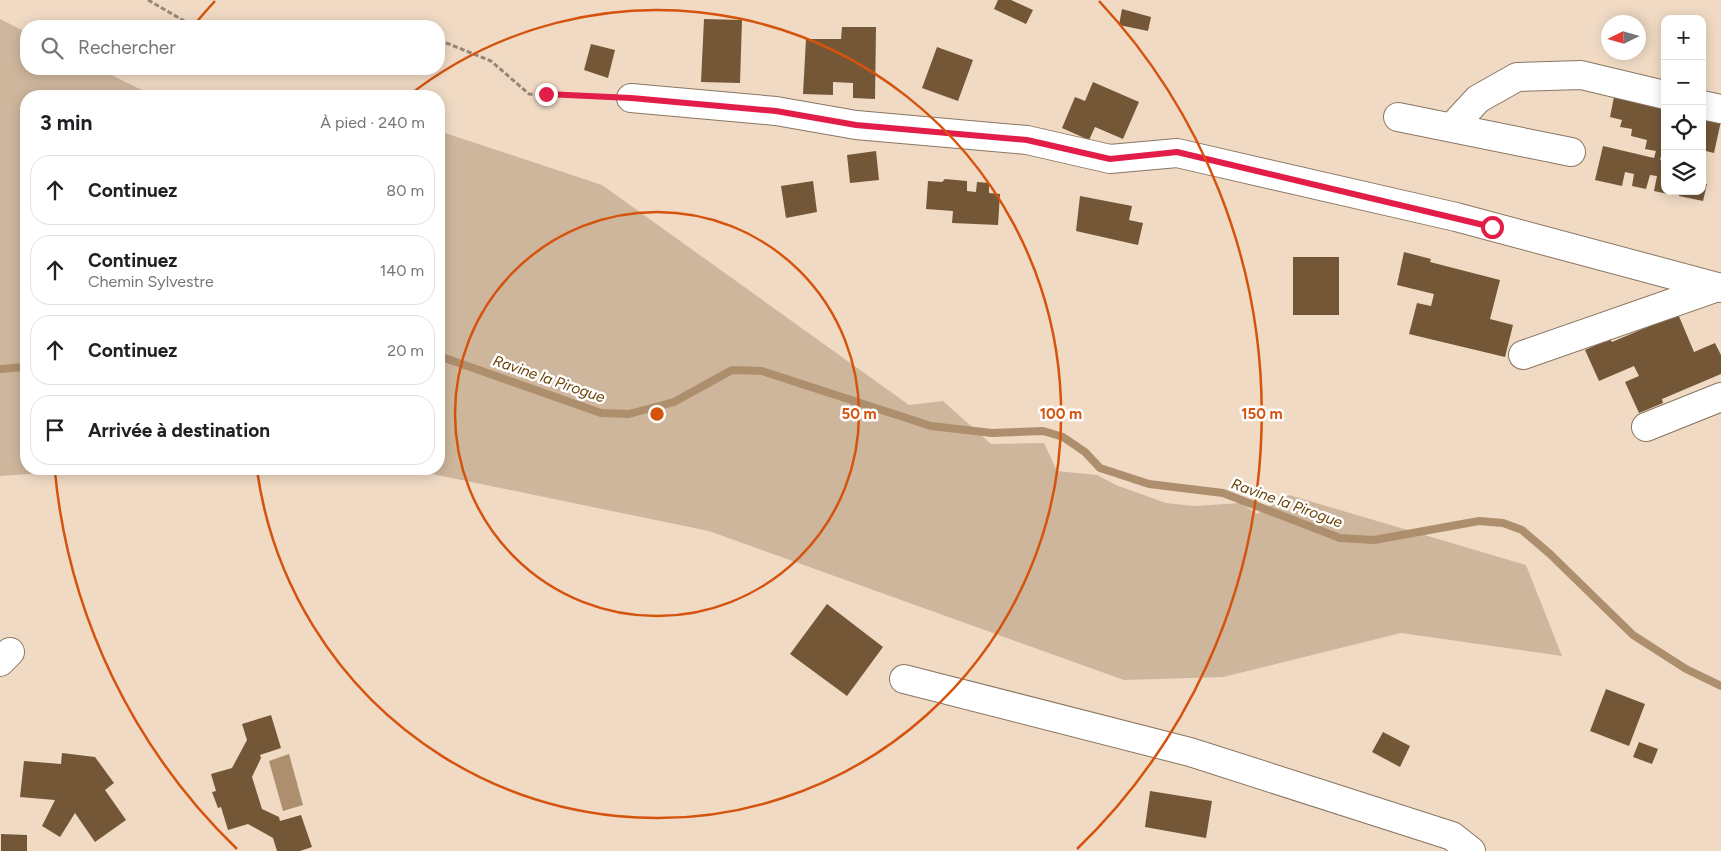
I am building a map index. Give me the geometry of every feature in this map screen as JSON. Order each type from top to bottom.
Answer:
[{"type":"street","points":[[1452,127],[1478,99],[1516,78],[1581,75],[1661,95]]},
{"type":"street","points":[[631,98],[776,111],[856,125],[1027,140],[1110,159],[1177,152],[1456,217],[1720,287]]},
{"type":"street","points":[[1706,106],[1721,109]]},
{"type":"street","points":[[1398,117],[1572,152]]},
{"type":"street","points":[[1523,355],[1720,287]]},
{"type":"street","points":[[1646,427],[1721,397]]},
{"type":"street","points":[[904,679],[1190,752],[1452,836],[1470,851]]},
{"type":"path","points":[[148,0],[183,20]]},
{"type":"path","points":[[445,42],[491,61],[529,94],[631,98]]},
{"type":"shaded area","points":[[0,19],[20,29],[20,75],[111,75],[142,90],[20,90],[20,475],[0,476]]},
{"type":"shaded area","points":[[445,133],[602,185],[909,405],[943,401],[991,444],[1044,443],[1057,471],[1097,475],[1116,485],[1166,503],[1194,506],[1241,503],[1257,514],[1289,495],[1526,565],[1562,656],[1401,633],[1223,677],[1124,680],[709,531],[437,475],[445,475]]},
{"type":"shaded area","points":[[289,754],[303,805],[283,811],[269,761]]},
{"type":"building","points":[[998,0],[1011,0],[1033,10],[1026,24],[994,9]]},
{"type":"building","points":[[1122,9],[1151,17],[1148,31],[1119,25]]},
{"type":"building","points":[[704,19],[742,20],[740,83],[701,82]]},
{"type":"building","points":[[842,27],[876,27],[875,99],[853,98],[853,83],[833,82],[833,95],[803,94],[806,39],[841,39]]},
{"type":"building","points":[[591,44],[615,50],[608,78],[584,70]]},
{"type":"building","points":[[937,47],[973,60],[958,101],[922,88]]},
{"type":"building","points":[[1093,82],[1139,102],[1123,139],[1095,127],[1089,140],[1062,128],[1075,97],[1085,101]]},
{"type":"building","points":[[1614,97],[1661,108],[1661,192],[1654,191],[1657,176],[1650,175],[1646,189],[1632,186],[1634,174],[1625,172],[1622,186],[1595,180],[1603,146],[1654,158],[1656,151],[1645,149],[1647,140],[1631,136],[1632,129],[1620,127],[1622,120],[1610,117]]},
{"type":"building","points":[[1706,118],[1721,121],[1714,153],[1706,151]]},
{"type":"building","points":[[876,151],[879,180],[850,183],[847,155]]},
{"type":"building","points":[[945,179],[967,181],[967,191],[976,192],[977,182],[989,183],[989,193],[1000,194],[998,225],[952,223],[953,211],[926,209],[928,181],[942,182]]},
{"type":"building","points":[[813,181],[817,212],[786,218],[781,186]]},
{"type":"building","points":[[1679,195],[1704,195],[1703,201]]},
{"type":"building","points":[[1080,196],[1132,206],[1129,220],[1143,223],[1138,245],[1076,231]]},
{"type":"building","points":[[1404,252],[1431,259],[1430,262],[1500,280],[1490,319],[1513,325],[1505,357],[1409,334],[1417,303],[1431,306],[1434,294],[1397,285]]},
{"type":"building","points":[[1293,257],[1339,257],[1339,315],[1293,315]]},
{"type":"building","points":[[1678,314],[1694,352],[1715,343],[1721,355],[1721,374],[1662,399],[1663,403],[1639,413],[1625,382],[1639,376],[1634,366],[1599,381],[1585,350],[1610,339],[1612,342]]},
{"type":"building","points":[[827,604],[883,647],[847,696],[790,654]]},
{"type":"building","points":[[1606,689],[1645,704],[1629,746],[1590,731]]},
{"type":"building","points":[[271,715],[281,748],[260,755],[261,758],[252,777],[262,809],[279,817],[280,821],[301,815],[312,847],[300,851],[277,851],[273,838],[248,824],[228,830],[221,807],[218,808],[212,792],[216,791],[211,774],[232,768],[247,740],[242,724]]},
{"type":"building","points":[[1383,732],[1410,746],[1400,767],[1372,752]]},
{"type":"building","points":[[1639,742],[1658,749],[1652,764],[1633,757]]},
{"type":"building","points":[[62,753],[95,757],[114,783],[105,790],[126,820],[95,842],[75,813],[60,837],[42,826],[55,800],[20,797],[24,761],[61,764]]},
{"type":"building","points":[[1150,791],[1212,801],[1206,838],[1145,827]]},
{"type":"building","points":[[1,834],[27,835],[27,851],[1,851]]},
{"type":"waterway","name":"Ravine la Pirogue","points":[[445,358],[601,413],[629,414],[674,402],[732,370],[762,371],[931,426],[992,433],[1043,431],[1063,437],[1085,452],[1100,468],[1149,484],[1223,493],[1340,538],[1374,540],[1479,521],[1503,523],[1522,530],[1550,554],[1633,635],[1686,669],[1721,686]]},
{"type":"waterway","name":"Ravine la Pirogue","points":[[0,369],[20,367]]},
{"type":"route","points":[[546,94],[631,98],[776,111],[856,125],[1027,140],[1110,159],[1177,152],[1492,227]]}]
